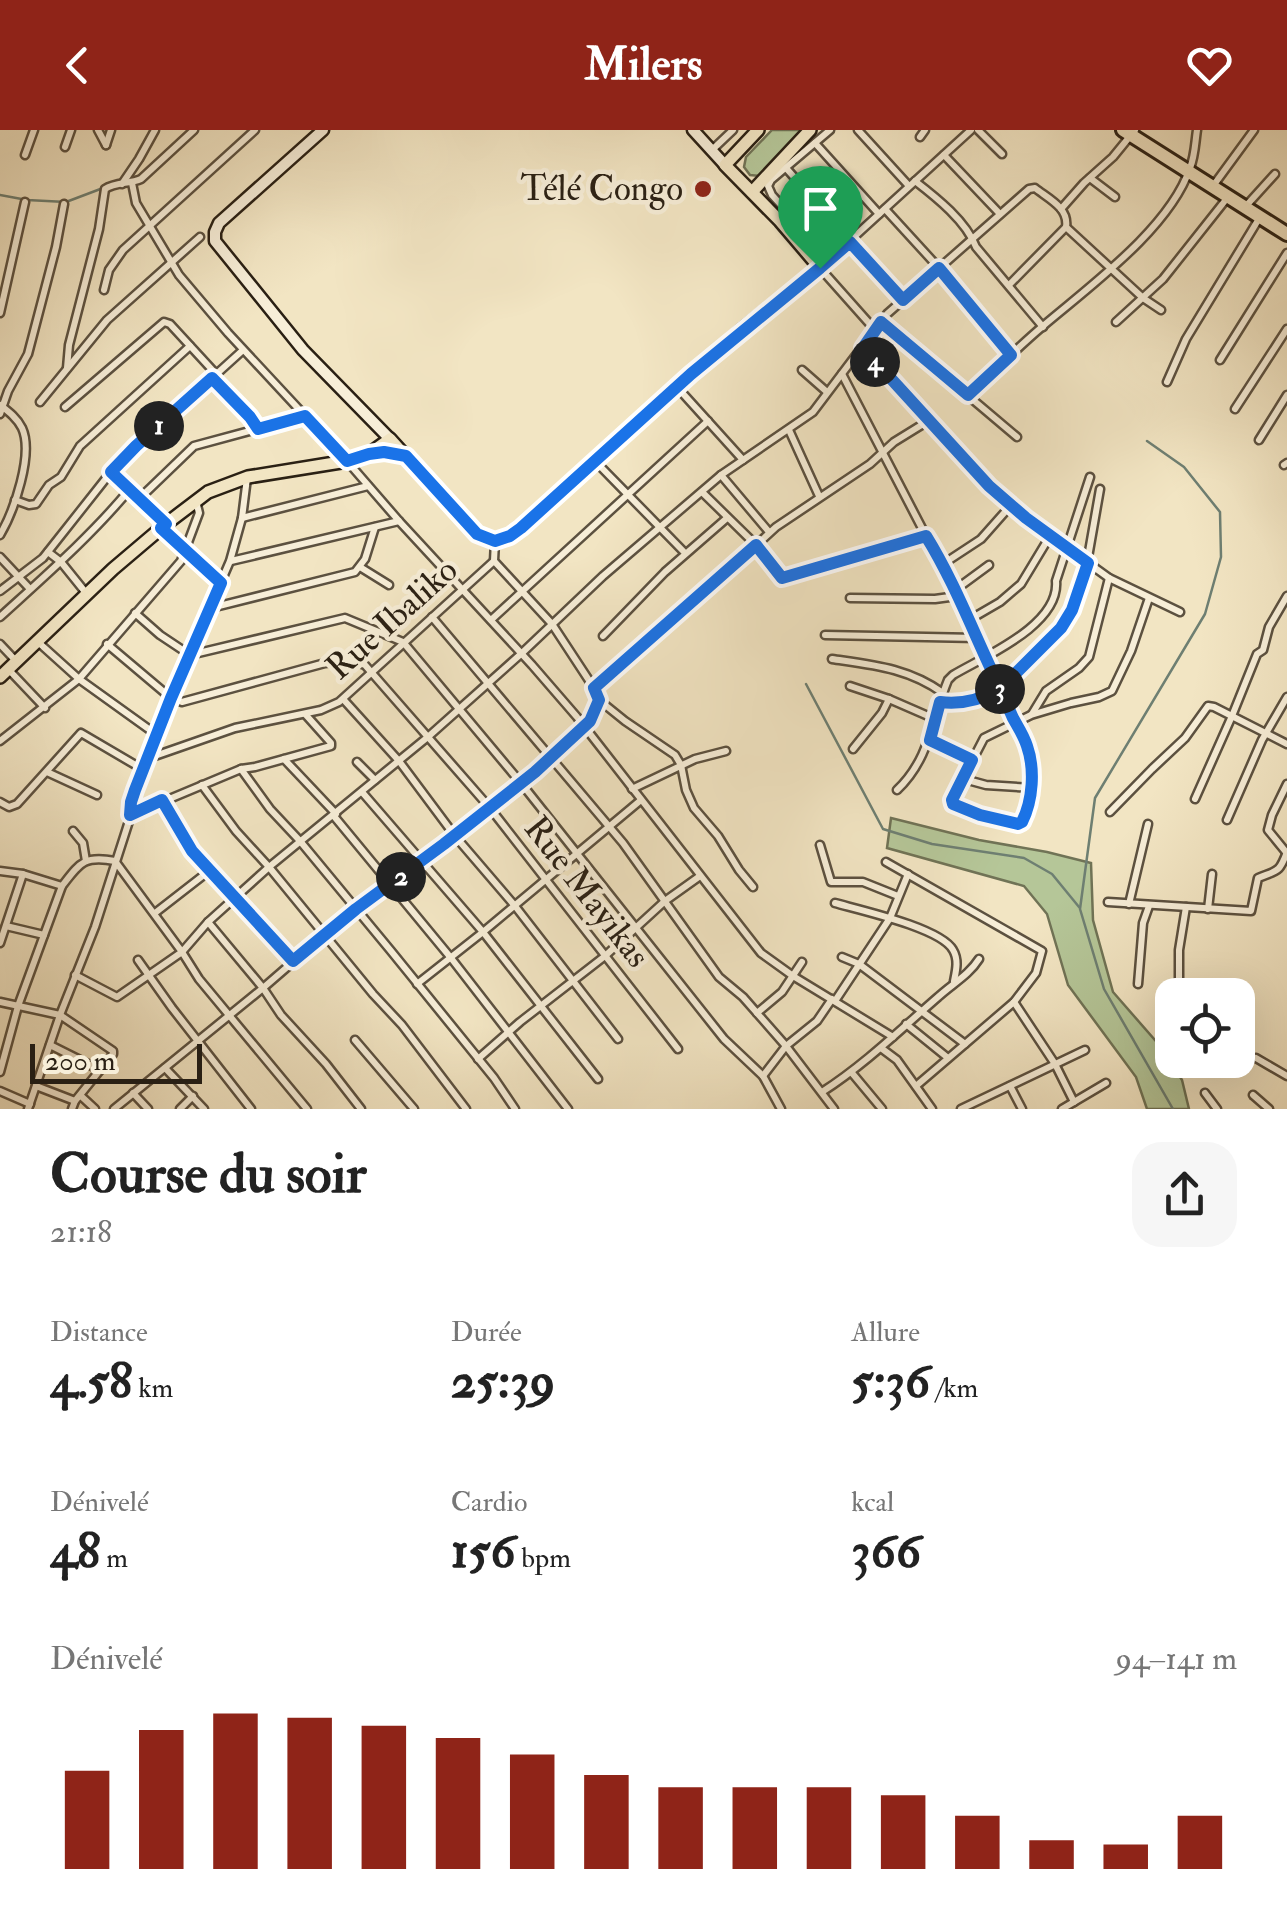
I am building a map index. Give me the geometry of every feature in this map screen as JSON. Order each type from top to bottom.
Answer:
[{"type":"highway","points":[[1130,132],[1287,234]]},
{"type":"main road","points":[[9,670],[87,594],[195,500],[248,477],[347,461],[384,445],[406,456],[477,534],[495,541],[510,536],[744,328],[820,268],[726,164],[758,130]]},
{"type":"main road","points":[[752,192],[812,136]]},
{"type":"street","points":[[25,154],[34,130]]},
{"type":"street","points":[[66,147],[71,130]]},
{"type":"street","points":[[98,130],[105,146],[112,130]]},
{"type":"street","points":[[122,184],[154,130]]},
{"type":"street","points":[[66,368],[99,229],[104,191],[148,174],[194,130]]},
{"type":"street","points":[[104,290],[115,259],[255,130]]},
{"type":"street","points":[[322,130],[219,223],[214,236],[384,445]]},
{"type":"street","points":[[693,130],[726,164]]},
{"type":"street","points":[[712,150],[733,130]]},
{"type":"street","points":[[830,130],[812,136],[769,182],[770,191],[830,259]]},
{"type":"street","points":[[858,130],[912,183],[934,195],[1043,326]]},
{"type":"street","points":[[876,331],[820,268],[974,130],[1002,154]]},
{"type":"street","points":[[968,395],[1112,269],[1163,214],[1190,172],[1196,130]]},
{"type":"street","points":[[1212,186],[1254,130]]},
{"type":"street","points":[[1061,209],[1113,157],[1130,132]]},
{"type":"street","points":[[812,136],[939,268],[1011,355]]},
{"type":"street","points":[[944,155],[1000,214]]},
{"type":"street","points":[[786,168],[903,300]]},
{"type":"street","points":[[1245,207],[1275,174]]},
{"type":"street","points":[[1090,178],[1116,198]]},
{"type":"street","points":[[132,183],[136,203],[171,264],[242,350],[522,653],[761,953],[893,1038]]},
{"type":"street","points":[[76,974],[117,997],[182,952],[208,922],[269,867],[429,736],[603,576],[721,475],[814,412],[881,322],[1033,188],[1061,209],[1067,218],[1066,228],[1009,285]]},
{"type":"street","points":[[1116,322],[1162,279],[1228,197]]},
{"type":"street","points":[[0,313],[25,202]]},
{"type":"street","points":[[0,535],[15,500],[26,442],[21,424],[1,409],[28,354],[64,204]]},
{"type":"street","points":[[1167,382],[1186,339],[1260,217]]},
{"type":"street","points":[[1066,228],[1160,310]]},
{"type":"street","points":[[40,402],[107,320],[200,237]]},
{"type":"street","points":[[1220,360],[1287,254]]},
{"type":"street","points":[[65,407],[168,322],[258,429]]},
{"type":"street","points":[[881,322],[1017,438]]},
{"type":"street","points":[[1235,409],[1287,329]]},
{"type":"street","points":[[15,500],[36,504],[49,485],[61,477],[76,450],[190,346]]},
{"type":"street","points":[[863,348],[989,486],[1108,578],[1180,612]]},
{"type":"street","points":[[0,592],[48,552],[136,446],[242,350]]},
{"type":"street","points":[[802,370],[828,392]]},
{"type":"street","points":[[842,374],[943,564],[1015,722],[1027,744],[1032,788],[1024,819],[1018,824],[953,804],[982,739],[1015,722],[1031,715],[1112,691],[1149,598]]},
{"type":"street","points":[[677,387],[743,460]]},
{"type":"street","points":[[1259,440],[1287,395]]},
{"type":"street","points":[[140,498],[194,446],[305,416]]},
{"type":"street","points":[[594,688],[770,532],[928,421]]},
{"type":"street","points":[[492,620],[708,422]]},
{"type":"street","points":[[789,430],[819,496]]},
{"type":"street","points":[[594,460],[685,554]]},
{"type":"street","points":[[111,472],[221,583]]},
{"type":"street","points":[[721,475],[770,532]]},
{"type":"street","points":[[0,1091],[29,1106],[94,927],[131,802],[230,561],[248,477]]},
{"type":"street","points":[[898,790],[916,768],[930,740],[948,680],[1026,632],[1052,604],[1090,477]]},
{"type":"street","points":[[242,518],[368,486]]},
{"type":"street","points":[[0,617],[61,562],[130,489]]},
{"type":"street","points":[[832,659],[921,678],[942,698],[963,702],[1000,689],[1061,628],[1072,610],[1088,563],[1100,489]]},
{"type":"street","points":[[702,492],[756,545],[782,578],[926,536]]},
{"type":"street","points":[[0,741],[79,679],[181,561],[198,513],[195,500]]},
{"type":"street","points":[[943,564],[980,538],[1012,504]]},
{"type":"street","points":[[603,636],[685,554],[728,518]]},
{"type":"street","points":[[230,561],[399,521]]},
{"type":"street","points":[[210,608],[344,576],[360,567],[375,527]]},
{"type":"street","points":[[969,620],[1021,584],[1050,536]]},
{"type":"street","points":[[495,541],[494,561],[552,624],[599,700],[672,751],[694,808],[754,887]]},
{"type":"street","points":[[48,552],[87,594]]},
{"type":"street","points":[[0,558],[30,590]]},
{"type":"street","name":"Rue Ibaliko","points":[[148,758],[235,728],[321,710],[343,699],[494,561]]},
{"type":"street","points":[[850,598],[935,599],[956,593],[989,565]]},
{"type":"street","points":[[360,567],[389,585]]},
{"type":"street","points":[[1031,715],[1046,691],[1089,657],[1108,578]]},
{"type":"street","points":[[1194,799],[1257,654],[1264,648],[1272,621],[1287,596]]},
{"type":"street","points":[[135,613],[190,655],[345,618],[403,642],[521,783],[724,1039],[763,1076],[781,1109]]},
{"type":"street","points":[[432,617],[608,826],[719,977],[786,1046],[834,1109]]},
{"type":"street","points":[[825,635],[977,638]]},
{"type":"street","points":[[37,641],[79,679],[157,735]]},
{"type":"street","points":[[0,644],[9,670],[45,708]]},
{"type":"street","points":[[107,644],[171,698],[182,702],[338,661],[355,660],[372,670]]},
{"type":"street","name":"Rue Mayikas","points":[[372,670],[490,808],[678,1049]]},
{"type":"street","points":[[850,686],[935,718]]},
{"type":"street","points":[[1228,820],[1287,697]]},
{"type":"street","points":[[343,699],[399,760],[618,1039]]},
{"type":"street","points":[[853,749],[882,713],[888,699]]},
{"type":"street","points":[[114,1109],[356,909],[521,783],[584,727],[599,700]]},
{"type":"street","points":[[1110,812],[1185,738],[1205,708],[1214,707],[1287,744]]},
{"type":"street","points":[[130,815],[241,768],[331,746],[305,714]]},
{"type":"street","points":[[0,802],[8,807],[17,804],[81,733],[144,770]]},
{"type":"street","points":[[930,740],[972,760]]},
{"type":"street","points":[[632,789],[695,758],[726,752]]},
{"type":"street","points":[[283,758],[334,814],[451,958],[568,1109]]},
{"type":"street","points":[[357,762],[375,780]]},
{"type":"street","points":[[241,768],[270,809],[356,909],[515,1109]]},
{"type":"street","points":[[47,772],[97,795]]},
{"type":"street","points":[[964,779],[1032,788]]},
{"type":"street","points":[[1108,902],[1251,911],[1258,878],[1278,871],[1287,852],[1268,830],[1287,784]]},
{"type":"street","points":[[202,786],[323,936],[402,1025],[466,1109]]},
{"type":"street","points":[[362,792],[483,932],[598,1078]]},
{"type":"street","points":[[162,800],[187,844],[293,961]]},
{"type":"street","points":[[417,984],[641,800]]},
{"type":"street","points":[[1129,904],[1148,824]]},
{"type":"street","points":[[72,831],[82,841],[86,861]]},
{"type":"street","points":[[820,846],[831,882],[863,882],[898,896]]},
{"type":"street","points":[[0,1072],[18,1006],[62,886],[86,861],[97,858],[115,862],[200,979],[307,1109]]},
{"type":"street","points":[[886,862],[1042,950],[1036,973],[1014,1002],[916,1086]]},
{"type":"street","points":[[0,871],[62,886]]},
{"type":"street","points":[[155,914],[209,871]]},
{"type":"street","points":[[0,943],[23,874]]},
{"type":"street","points":[[763,1076],[786,1046],[817,1022],[860,964],[890,918],[908,874]]},
{"type":"street","points":[[1208,909],[1212,874]]},
{"type":"street","points":[[478,1059],[700,876]]},
{"type":"street","points":[[834,903],[942,938],[952,947],[957,961],[954,983]]},
{"type":"street","points":[[1138,984],[1143,923],[1149,906]]},
{"type":"street","points":[[1178,978],[1186,908]]},
{"type":"street","points":[[208,922],[360,1109]]},
{"type":"street","points":[[6,926],[44,935]]},
{"type":"street","points":[[842,956],[860,964],[965,1044]]},
{"type":"street","points":[[822,1092],[852,1073],[974,968],[979,959]]},
{"type":"street","points":[[138,960],[251,1109]]},
{"type":"street","points":[[757,1013],[782,992],[802,962]]},
{"type":"street","points":[[0,1002],[60,1015],[113,1051],[76,1102]]},
{"type":"street","points":[[1014,1002],[1056,1064],[1074,1102]]},
{"type":"street","points":[[906,1024],[948,1058]]},
{"type":"street","points":[[354,1040],[414,1109]]},
{"type":"street","points":[[50,1046],[100,1070]]},
{"type":"street","points":[[881,1048],[897,1060],[932,1109]]},
{"type":"street","points":[[962,1109],[1084,1050]]},
{"type":"street","points":[[1256,1058],[1287,1076]]},
{"type":"street","points":[[165,1068],[204,1109]]},
{"type":"street","points":[[852,1073],[882,1109]]},
{"type":"street","points":[[1062,1109],[1106,1083]]},
{"type":"street","points":[[36,1086],[95,1109]]},
{"type":"street","points":[[1010,1086],[1022,1109]]},
{"type":"street","points":[[132,1093],[148,1109]]},
{"type":"street","points":[[1206,1093],[1217,1109]]},
{"type":"street","points":[[1253,1095],[1270,1109]]},
{"type":"street","points":[[180,1109],[193,1096]]},
{"type":"green space","points":[[772,130],[804,130],[760,176],[750,175],[744,167],[746,157]]},
{"type":"green space","points":[[891,818],[1091,863],[1093,920],[1113,992],[1155,1040],[1155,1078],[1181,1078],[1189,1109],[1147,1109],[1136,1077],[1068,985],[1047,914],[1024,886],[887,848]]},
{"type":"waterway","points":[[0,195],[66,202],[103,188]]},
{"type":"waterway","points":[[1147,441],[1184,467],[1220,512],[1221,557],[1205,614],[1095,798],[1080,909],[1104,989],[1173,1109]]},
{"type":"waterway","points":[[806,684],[883,829],[932,844],[1024,858],[1052,874],[1079,907]]},
{"type":"place","name":"Télé Congo","points":[[703,189]]},
{"type":"route","points":[[820,268],[744,328],[521,528],[502,540],[489,540],[477,534],[406,456],[384,452],[347,461],[305,416],[258,429],[212,378],[111,472],[166,524],[161,528],[221,583],[171,698],[135,790],[130,815],[162,800],[192,851],[293,961],[535,772],[590,721],[599,700],[594,688],[756,545],[780,576],[787,578],[926,536],[943,564],[957,596],[969,620],[985,656],[1000,689],[1015,722],[1027,744],[1032,788],[1022,822],[991,818],[953,804],[972,760],[930,740],[932,731],[940,702],[963,702],[1000,689],[1061,628],[1072,610],[1088,563],[989,486],[863,348],[881,322],[968,395],[1011,355],[939,268],[903,300],[850,242],[820,268]]}]
